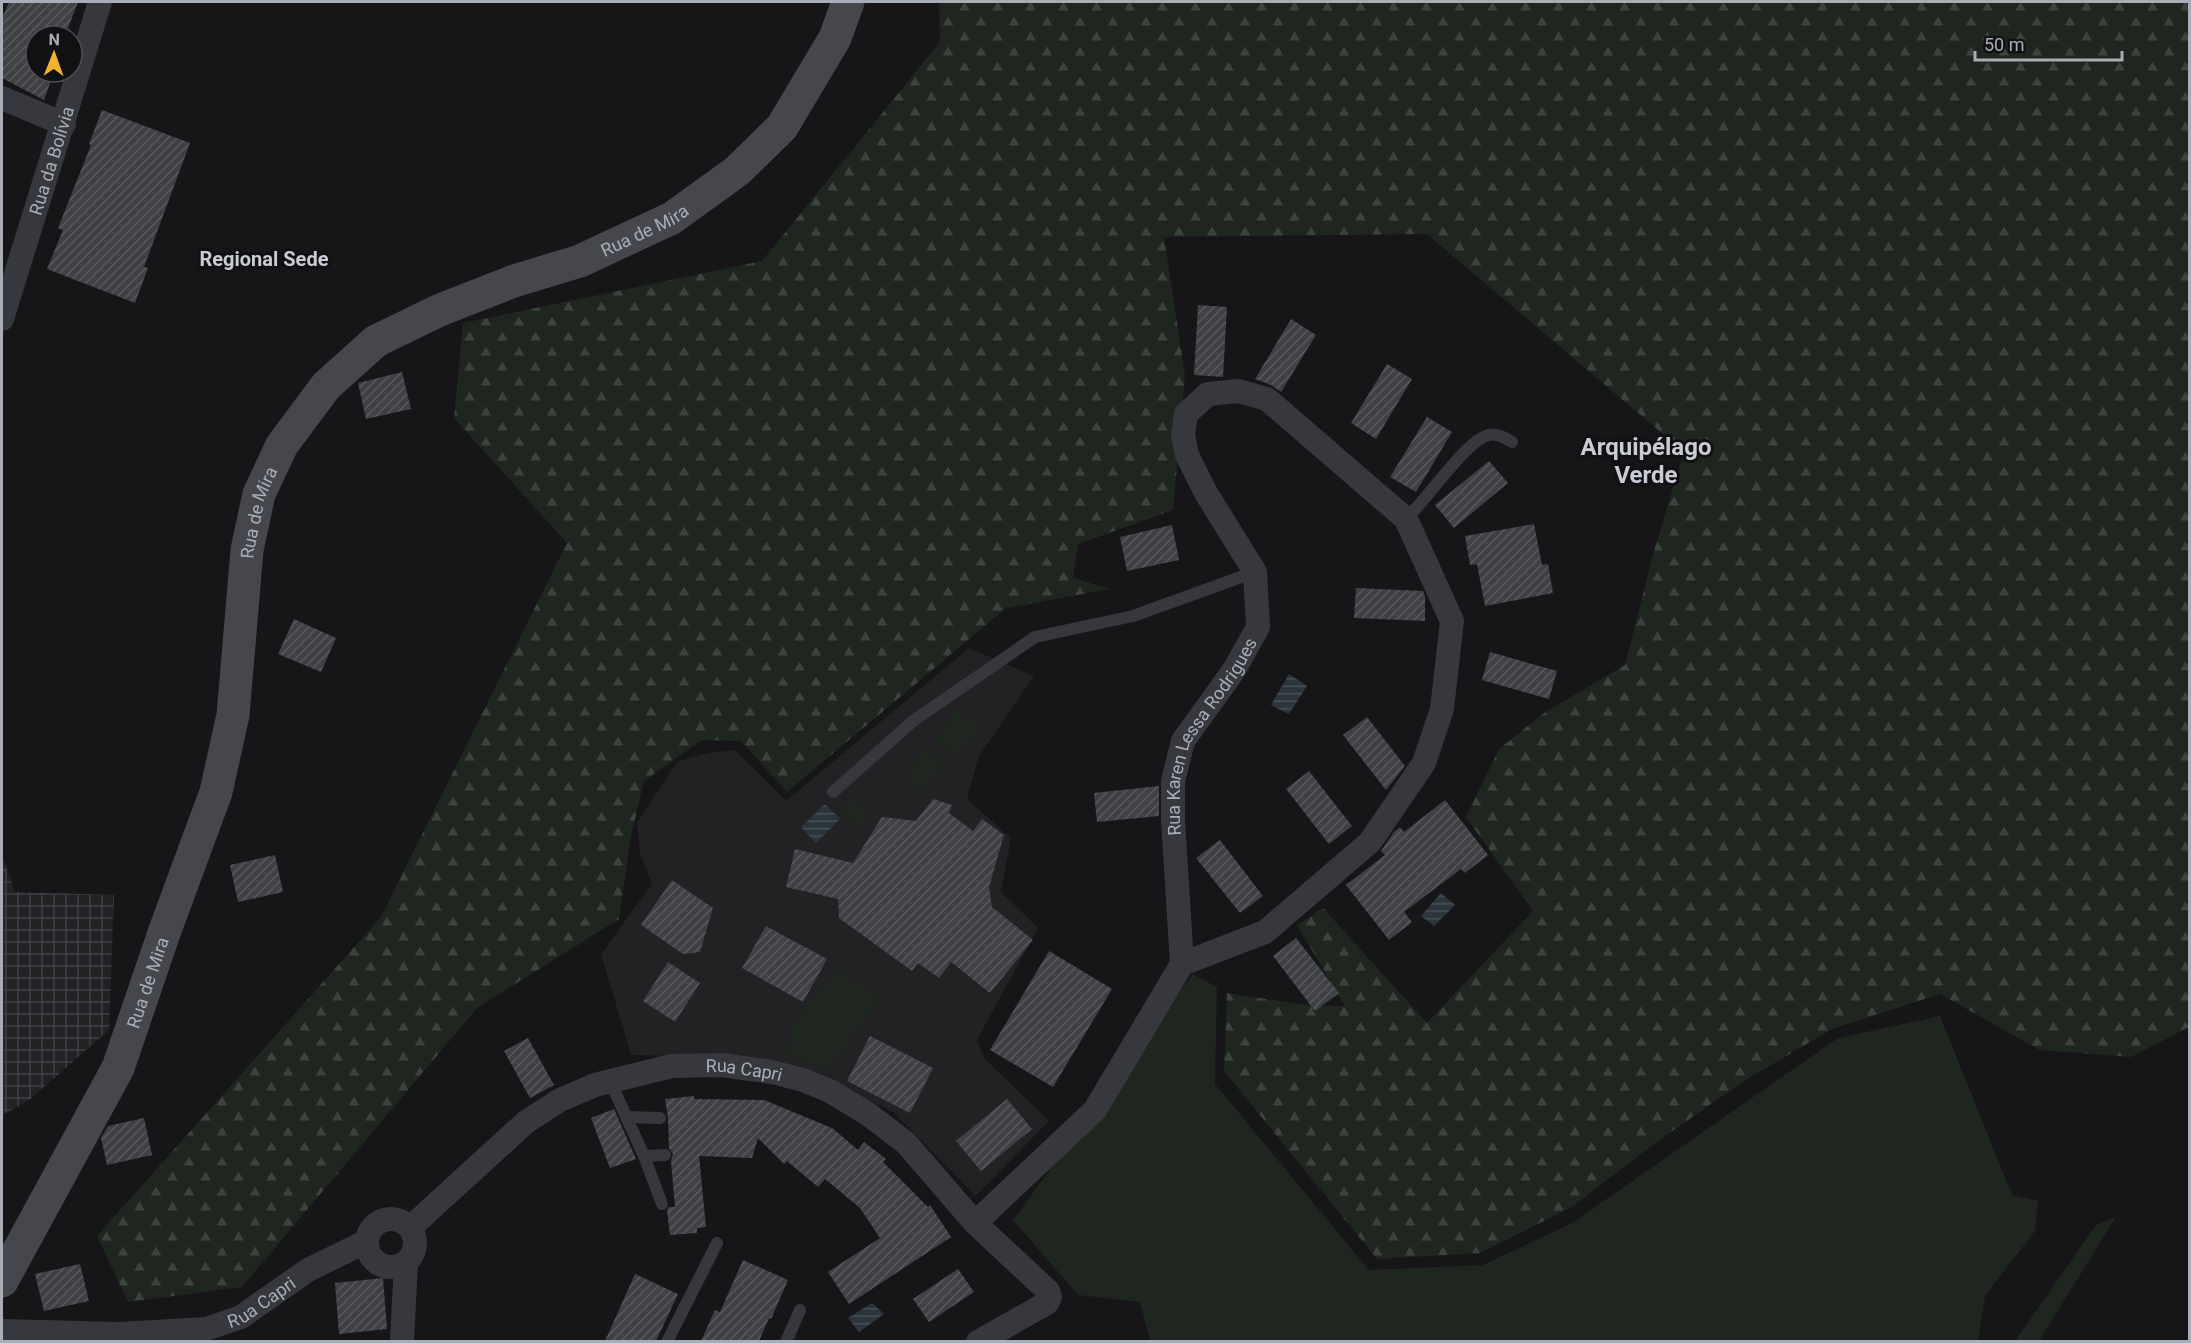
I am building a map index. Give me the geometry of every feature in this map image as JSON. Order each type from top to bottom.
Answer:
[{"type":"street","name":"Rua da Bolívia","points":[[2,319],[100,2]]},
{"type":"street","name":"Rua de Mira","points":[[2,1281],[118,1068],[164,933],[216,792],[233,715],[247,550],[259,494],[282,445],[326,386],[376,341],[440,310],[514,281],[580,261],[672,218],[737,171],[782,127],[835,38],[848,2]]},
{"type":"street","points":[[2,98],[64,124]]},
{"type":"street","name":"Rua Karen Lessa Rodrigues","points":[[1238,391],[1268,399],[1406,519],[1452,621],[1442,709],[1424,763],[1370,842],[1265,932],[1182,964],[1173,820],[1173,781],[1183,741],[1234,670],[1258,627],[1255,572],[1206,493],[1186,455],[1183,435],[1186,414],[1208,394],[1238,391]]},
{"type":"street","points":[[975,1223],[1095,1110],[1182,964]]},
{"type":"street","name":"Rua Capri","points":[[2,1331],[120,1334],[206,1329],[241,1317],[308,1269],[367,1241],[374,1226],[381,1221],[395,1218],[411,1227],[526,1122],[560,1100],[595,1085],[672,1066],[722,1065],[772,1072],[803,1080],[830,1091],[868,1114],[906,1143],[975,1223],[1048,1291],[1050,1297],[1047,1303],[978,1341]]},
{"type":"street","points":[[367,1241],[372,1258],[379,1264],[392,1267],[406,1262],[415,1250],[416,1241],[411,1227]]},
{"type":"street","points":[[402,1341],[406,1262]]},
{"type":"lane","points":[[1406,519],[1418,509],[1469,448],[1487,435],[1495,435],[1512,442]]},
{"type":"lane","points":[[833,792],[913,721],[1035,637],[1133,616],[1255,572]]},
{"type":"lane","points":[[610,1081],[644,1156],[662,1203]]},
{"type":"lane","points":[[626,1117],[660,1118]]},
{"type":"lane","points":[[644,1156],[665,1155]]},
{"type":"lane","points":[[667,1341],[717,1243]]},
{"type":"lane","points":[[786,1341],[800,1310]]},
{"type":"shaded area","points":[[969,648],[1034,676],[979,756],[967,799],[1011,838],[1001,892],[1038,928],[977,1040],[984,1058],[1049,1121],[976,1196],[893,1112],[829,1081],[751,1057],[631,1055],[601,954],[652,884],[640,853],[637,823],[678,761],[708,753],[735,750],[786,801]]},
{"type":"shaded area","points":[[1289,674],[1307,686],[1289,714],[1271,705]]},
{"type":"shaded area","points":[[825,804],[840,819],[816,843],[801,827]]},
{"type":"shaded area","points":[[2,856],[15,892],[114,895],[109,1030],[28,1101],[2,1115]]},
{"type":"shaded area","points":[[1441,893],[1455,905],[1434,926],[1421,916]]},
{"type":"shaded area","points":[[872,1303],[884,1314],[859,1332],[848,1318]]},
{"type":"green space","points":[[939,2],[2189,2],[2189,1027],[2131,1057],[2040,1050],[1940,994],[1832,1029],[1741,1083],[1651,1146],[1572,1207],[1480,1253],[1377,1259],[1224,1071],[1227,993],[1305,1005],[1345,1006],[1297,925],[1323,908],[1427,1023],[1533,911],[1466,817],[1499,749],[1544,713],[1625,665],[1654,551],[1684,452],[1427,234],[1164,237],[1185,375],[1173,510],[1078,544],[1073,578],[1110,589],[1006,608],[787,792],[741,741],[702,740],[644,781],[631,836],[619,919],[477,1008],[242,1287],[128,1302],[97,1236],[381,917],[567,543],[454,418],[463,323],[762,261],[940,42]]},
{"type":"green space","points":[[955,710],[980,725],[959,758],[935,743]]},
{"type":"green space","points":[[925,749],[944,764],[922,791],[903,775]]},
{"type":"green space","points":[[852,797],[871,818],[859,830],[839,808]]},
{"type":"green space","points":[[835,969],[881,997],[829,1070],[786,1057],[793,1024]]},
{"type":"green space","points":[[1193,974],[1217,987],[1215,1084],[1369,1270],[1483,1265],[1572,1223],[1838,1038],[1940,1016],[2012,1195],[2038,1201],[2035,1231],[1985,1296],[1978,1342],[1150,1341],[1140,1302],[1078,1295],[1013,1220]]},
{"type":"green space","points":[[2116,1217],[2039,1341],[2015,1341],[2096,1225]]},
{"type":"building","points":[[9,2],[78,2],[70,24],[24,24],[24,84],[50,84],[44,100],[2,78],[2,18]]},
{"type":"building","points":[[102,110],[190,143],[144,267],[148,268],[135,303],[47,269],[63,230],[58,228],[91,145],[89,144]]},
{"type":"building","points":[[1198,305],[1227,307],[1223,377],[1194,375]]},
{"type":"building","points":[[1291,319],[1316,335],[1281,392],[1255,379]]},
{"type":"building","points":[[1387,364],[1412,379],[1376,439],[1351,423]]},
{"type":"building","points":[[402,372],[411,409],[366,419],[358,383]]},
{"type":"building","points":[[1427,417],[1452,432],[1416,492],[1390,477]]},
{"type":"building","points":[[1489,461],[1508,483],[1454,528],[1435,505]]},
{"type":"building","points":[[1534,524],[1542,565],[1548,564],[1553,593],[1485,606],[1477,564],[1470,565],[1465,536]]},
{"type":"building","points":[[1172,525],[1179,560],[1127,571],[1120,537]]},
{"type":"building","points":[[1356,588],[1423,591],[1425,621],[1354,618]]},
{"type":"building","points":[[294,619],[336,638],[321,672],[278,654]]},
{"type":"building","points":[[1490,652],[1557,671],[1549,699],[1482,680]]},
{"type":"building","points":[[1367,717],[1405,766],[1386,790],[1343,735]]},
{"type":"building","points":[[1309,771],[1352,826],[1329,844],[1286,789]]},
{"type":"building","points":[[1159,786],[1159,816],[1097,822],[1094,793]]},
{"type":"building","points":[[933,799],[952,805],[949,813],[973,831],[982,819],[1004,835],[989,887],[992,907],[1033,940],[990,993],[951,962],[939,978],[918,963],[912,971],[839,918],[838,899],[786,887],[795,849],[853,863],[882,817],[916,821]]},
{"type":"building","points":[[1445,800],[1488,855],[1465,873],[1461,869],[1404,912],[1412,922],[1389,940],[1346,885],[1385,855],[1381,851],[1394,832],[1400,827],[1404,832]]},
{"type":"building","points":[[1220,840],[1263,896],[1240,913],[1196,858]]},
{"type":"building","points":[[275,855],[283,892],[238,902],[230,865]]},
{"type":"building","points":[[672,880],[713,908],[700,952],[683,954],[641,925]]},
{"type":"building","points":[[766,926],[827,959],[803,1002],[742,968]]},
{"type":"building","points":[[1296,938],[1339,993],[1315,1011],[1273,956]]},
{"type":"building","points":[[1049,951],[1112,989],[1053,1087],[990,1050]]},
{"type":"building","points":[[668,962],[700,983],[675,1022],[643,1001]]},
{"type":"building","points":[[870,1036],[933,1068],[910,1113],[847,1081]]},
{"type":"building","points":[[528,1038],[554,1085],[530,1098],[504,1051]]},
{"type":"building","points":[[694,1096],[694,1099],[764,1100],[832,1128],[858,1150],[864,1142],[886,1159],[883,1162],[928,1207],[930,1205],[951,1237],[849,1304],[828,1272],[880,1238],[860,1208],[825,1179],[818,1187],[787,1161],[784,1164],[758,1138],[752,1158],[699,1156],[706,1227],[697,1228],[697,1233],[670,1235],[667,1210],[669,1207],[675,1207],[671,1161],[673,1154],[669,1148],[665,1099]]},
{"type":"building","points":[[1007,1099],[1032,1129],[981,1171],[956,1141]]},
{"type":"building","points":[[614,1109],[636,1159],[610,1168],[591,1118]]},
{"type":"building","points":[[144,1118],[152,1155],[107,1165],[101,1138],[108,1126]]},
{"type":"building","points":[[743,1260],[788,1280],[771,1319],[769,1318],[759,1341],[701,1341],[715,1310],[720,1312]]},
{"type":"building","points":[[80,1264],[89,1301],[44,1311],[35,1274]]},
{"type":"building","points":[[958,1269],[974,1292],[929,1322],[913,1299]]},
{"type":"building","points":[[635,1274],[678,1294],[656,1341],[605,1341]]},
{"type":"building","points":[[383,1278],[387,1329],[339,1334],[335,1283]]},
{"type":"district","name":"Regional Sede","points":[[264,259]]},
{"type":"district","name":"Arquipélago Verde","points":[[1646,461]]}]
